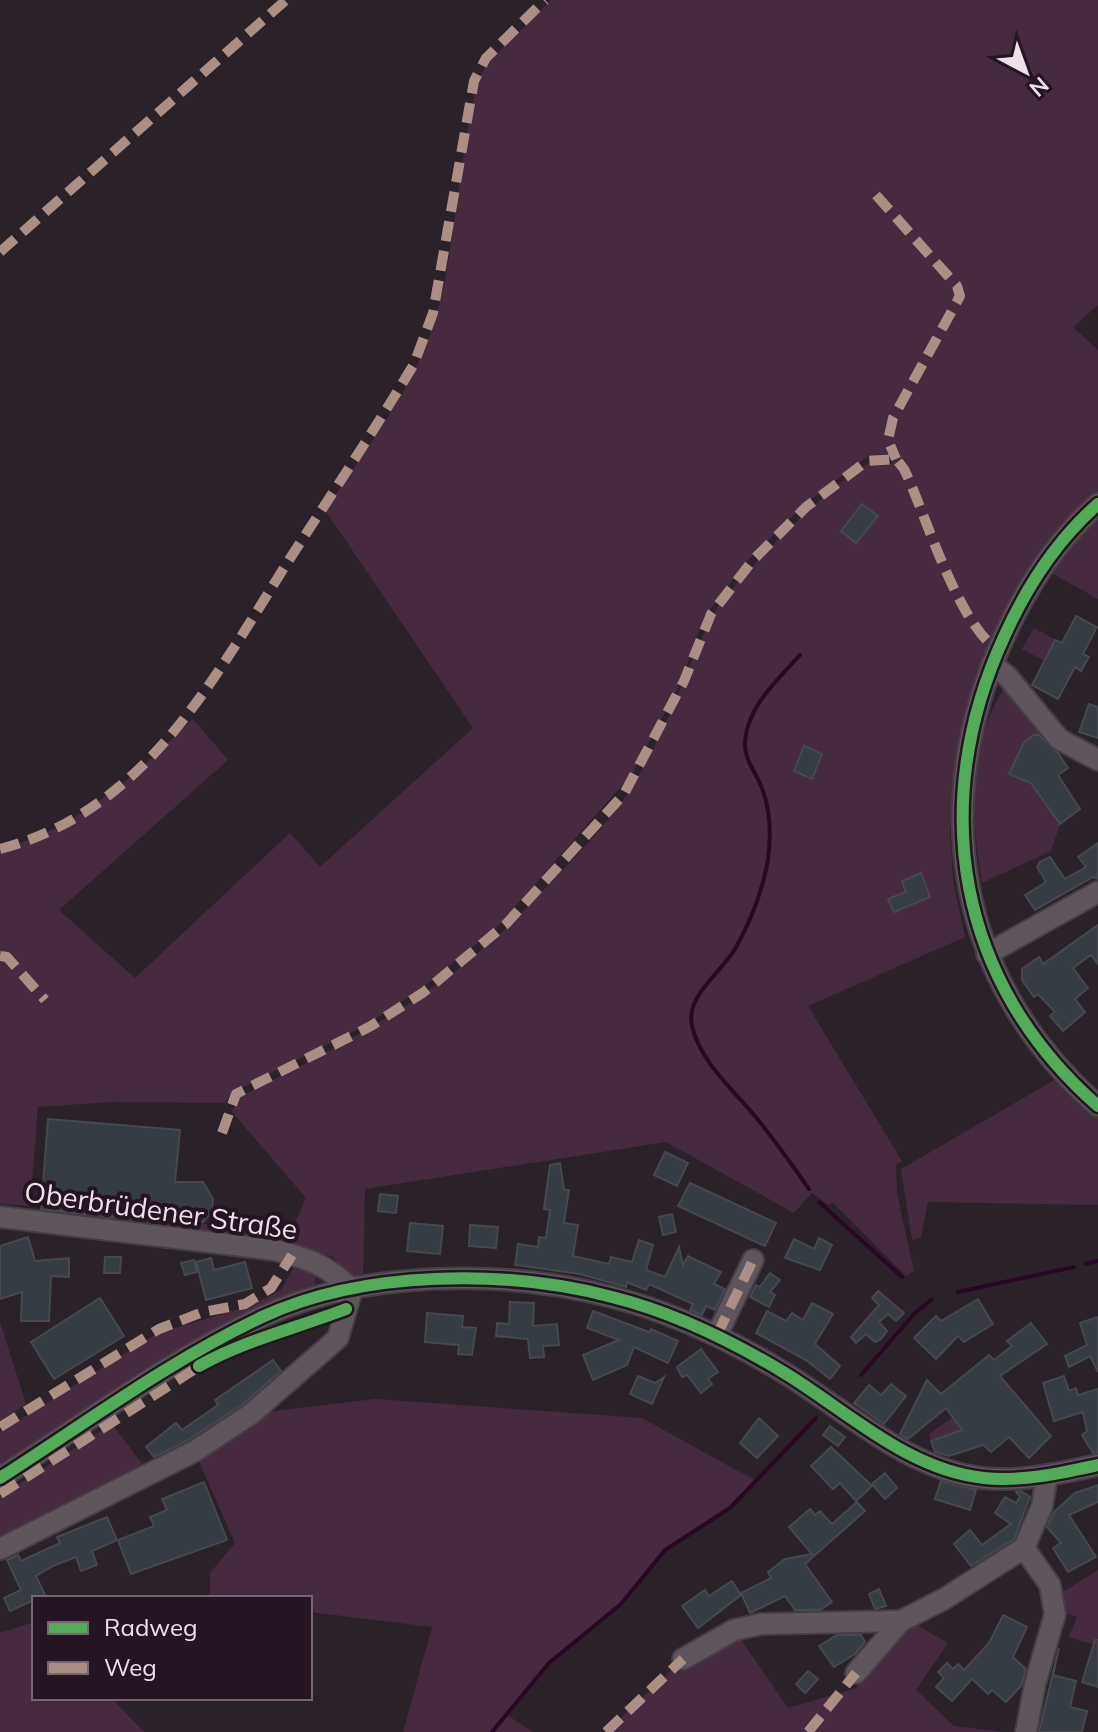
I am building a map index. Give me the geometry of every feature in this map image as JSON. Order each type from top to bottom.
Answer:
[{"type":"street","points":[[1098,504],[1047,562],[1014,616],[992,664],[968,747],[960,834],[969,894],[987,954],[1033,1036],[1062,1072],[1098,1106]]},
{"type":"street","points":[[992,664],[1007,676],[1059,739],[1098,760]]},
{"type":"street","points":[[987,954],[1098,892]]},
{"type":"street","name":"Oberbrüdener Straße","points":[[0,1217],[275,1250],[316,1260],[336,1273],[352,1290]]},
{"type":"street","points":[[717,1335],[753,1260]]},
{"type":"street","points":[[0,1478],[225,1336],[274,1326],[313,1312],[352,1290],[405,1280],[516,1281],[612,1297],[717,1335],[808,1387],[894,1447],[924,1460],[985,1478],[1047,1475],[1098,1465]]},
{"type":"street","points":[[0,1549],[195,1451],[251,1414],[338,1338],[352,1290]]},
{"type":"street","points":[[856,1673],[901,1621],[944,1599],[1024,1548],[1042,1506],[1047,1475]]},
{"type":"street","points":[[1024,1548],[1050,1585],[1055,1614],[1035,1684],[1026,1732]]},
{"type":"street","points":[[683,1659],[734,1630],[761,1624],[901,1621]]},
{"type":"shaded area","points":[[551,0],[1098,0],[1098,305],[1073,327],[1098,350],[1098,495],[992,646],[971,701],[950,830],[953,880],[965,937],[808,1006],[902,1161],[896,1165],[897,1194],[914,1271],[906,1276],[833,1203],[829,1205],[812,1193],[794,1213],[666,1142],[365,1189],[363,1277],[348,1275],[332,1256],[164,1232],[163,1218],[289,1236],[306,1198],[232,1112],[238,1098],[397,1011],[469,960],[503,931],[585,846],[628,793],[652,751],[711,618],[737,583],[834,488],[870,463],[893,464],[890,453],[867,457],[805,504],[749,559],[704,617],[680,684],[632,774],[497,927],[422,988],[366,1025],[232,1093],[225,1103],[111,1102],[38,1107],[30,1206],[0,1204],[0,849],[29,840],[81,814],[127,780],[193,719],[228,760],[59,910],[135,978],[290,833],[320,867],[473,728],[325,510],[389,416],[428,340],[444,284],[479,77],[490,61]]},
{"type":"shaded area","points":[[1098,513],[1098,599],[1048,571]]},
{"type":"shaded area","points":[[1034,628],[1073,649],[1056,667],[1022,649]]},
{"type":"shaded area","points":[[1005,687],[1043,732],[1035,737],[1031,782],[1060,824],[1051,851],[982,883],[974,807],[975,782],[984,733]]},
{"type":"shaded area","points":[[1058,1078],[1098,1116],[1098,1205],[928,1202],[921,1237],[912,1240],[901,1169]]},
{"type":"shaded area","points":[[295,1265],[316,1270],[315,1285],[299,1298],[0,1468],[0,1432],[156,1334],[255,1304],[281,1290]]},
{"type":"shaded area","points":[[0,1322],[26,1404],[0,1421]]},
{"type":"shaded area","points":[[375,1399],[642,1418],[758,1482],[730,1508],[665,1550],[621,1604],[549,1663],[506,1714],[532,1732],[403,1732],[432,1627],[312,1612],[312,1596],[210,1596],[210,1573],[235,1543],[197,1457],[266,1412]]},
{"type":"shaded area","points":[[964,1409],[967,1429],[931,1441],[929,1434]]},
{"type":"shaded area","points":[[112,1424],[145,1468],[0,1542],[0,1496]]},
{"type":"shaded area","points":[[1098,1570],[1098,1646],[1069,1637],[1077,1617],[1042,1605]]},
{"type":"shaded area","points":[[32,1623],[32,1700],[113,1700],[144,1732],[0,1732],[0,1633]]},
{"type":"shaded area","points":[[913,1623],[948,1643],[916,1690],[954,1726],[1003,1732],[606,1732],[683,1659],[731,1625],[788,1708],[856,1688]]},
{"type":"building","points":[[862,504],[878,516],[856,543],[841,531]]},
{"type":"building","points":[[1076,616],[1097,627],[1083,654],[1089,657],[1081,671],[1075,667],[1058,699],[1032,685],[1055,640],[1062,643]]},
{"type":"building","points":[[1089,704],[1098,707],[1098,738],[1079,732]]},
{"type":"building","points":[[1039,735],[1058,753],[1068,768],[1058,775],[1080,809],[1060,824],[1031,783],[1009,774],[1024,742]]},
{"type":"building","points":[[804,746],[822,754],[812,779],[794,771]]},
{"type":"building","points":[[1098,843],[1098,879],[1093,877],[1035,910],[1025,895],[1046,882],[1037,867],[1040,862],[1050,857],[1065,879],[1086,867],[1078,857]]},
{"type":"building","points":[[921,873],[930,897],[894,912],[888,899],[906,892],[902,881]]},
{"type":"building","points":[[1098,925],[1098,964],[1091,955],[1073,968],[1088,988],[1075,999],[1085,1012],[1063,1031],[1050,1016],[1055,1012],[1038,994],[1034,997],[1022,980],[1022,969],[1039,957],[1043,964]]},
{"type":"building","points":[[48,1119],[180,1130],[175,1182],[203,1182],[213,1199],[212,1212],[203,1222],[163,1218],[163,1223],[41,1209]]},
{"type":"building","points":[[665,1152],[688,1163],[677,1186],[654,1175]]},
{"type":"building","points":[[560,1163],[564,1190],[569,1190],[564,1223],[578,1225],[573,1256],[609,1264],[611,1257],[632,1262],[639,1240],[653,1245],[646,1270],[665,1277],[679,1247],[683,1265],[688,1256],[721,1272],[714,1284],[725,1289],[715,1310],[706,1306],[702,1315],[690,1310],[693,1304],[649,1284],[646,1290],[627,1282],[626,1287],[580,1274],[515,1265],[518,1244],[538,1247],[539,1237],[546,1238],[550,1210],[544,1209],[550,1165]]},
{"type":"building","points":[[690,1183],[776,1223],[765,1246],[678,1206]]},
{"type":"building","points":[[380,1194],[398,1196],[396,1213],[378,1211]]},
{"type":"building","points":[[672,1214],[676,1232],[663,1235],[659,1217]]},
{"type":"building","points":[[410,1223],[443,1226],[440,1254],[407,1251]]},
{"type":"building","points":[[470,1225],[498,1227],[496,1248],[469,1246]]},
{"type":"building","points":[[28,1237],[35,1261],[69,1258],[69,1277],[51,1276],[49,1321],[21,1321],[22,1292],[0,1299],[0,1246]]},
{"type":"building","points":[[819,1238],[832,1245],[820,1270],[785,1258],[794,1239],[814,1249]]},
{"type":"building","points":[[105,1257],[121,1257],[120,1273],[104,1273]]},
{"type":"building","points":[[211,1258],[214,1270],[245,1262],[252,1288],[206,1300],[196,1262]]},
{"type":"building","points":[[194,1260],[197,1272],[185,1275],[181,1263]]},
{"type":"building","points":[[770,1273],[780,1280],[770,1292],[775,1295],[769,1307],[750,1297],[756,1285],[760,1287]]},
{"type":"building","points":[[878,1291],[904,1313],[896,1321],[888,1314],[879,1322],[887,1331],[881,1339],[875,1342],[866,1334],[856,1343],[851,1337],[879,1305],[872,1298]]},
{"type":"building","points":[[100,1298],[124,1336],[54,1379],[31,1342]]},
{"type":"building","points":[[978,1299],[993,1324],[964,1342],[958,1336],[936,1359],[914,1338],[936,1316],[941,1321]]},
{"type":"building","points":[[510,1302],[534,1303],[533,1326],[557,1324],[559,1345],[543,1346],[544,1357],[530,1358],[528,1339],[496,1336],[497,1323],[509,1324]]},
{"type":"building","points":[[812,1303],[833,1314],[815,1344],[840,1366],[830,1379],[806,1360],[756,1333],[767,1311],[786,1321],[792,1313],[803,1320]]},
{"type":"building","points":[[593,1311],[678,1341],[668,1363],[634,1347],[627,1365],[593,1380],[583,1355],[619,1340],[587,1328]]},
{"type":"building","points":[[427,1313],[463,1316],[462,1327],[476,1328],[472,1355],[458,1354],[459,1345],[425,1342]]},
{"type":"building","points":[[1098,1317],[1098,1372],[1090,1356],[1069,1367],[1065,1356],[1087,1345],[1080,1323]]},
{"type":"building","points":[[1031,1323],[1047,1344],[1000,1376],[1051,1436],[1029,1458],[1009,1437],[991,1452],[983,1445],[949,1456],[935,1452],[931,1441],[962,1430],[946,1408],[908,1439],[900,1434],[927,1380],[941,1394],[989,1355],[994,1360],[1012,1346],[1007,1341]]},
{"type":"building","points":[[701,1349],[718,1372],[708,1379],[712,1384],[701,1393],[687,1375],[682,1377],[677,1367]]},
{"type":"building","points":[[273,1360],[281,1371],[243,1404],[188,1440],[154,1457],[146,1447],[176,1423],[182,1430],[218,1405],[215,1400]]},
{"type":"building","points":[[638,1376],[655,1383],[664,1377],[652,1404],[630,1394]]},
{"type":"building","points":[[1064,1376],[1069,1391],[1076,1388],[1078,1395],[1098,1389],[1098,1452],[1093,1453],[1082,1435],[1087,1431],[1083,1412],[1054,1421],[1043,1383]]},
{"type":"building","points":[[891,1384],[906,1396],[884,1424],[854,1403],[869,1385],[881,1395]]},
{"type":"building","points":[[759,1418],[778,1436],[757,1458],[740,1443]]},
{"type":"building","points":[[830,1426],[845,1437],[838,1446],[823,1435]]},
{"type":"building","points":[[831,1447],[872,1486],[856,1501],[840,1483],[833,1489],[811,1466]]},
{"type":"building","points":[[885,1473],[897,1488],[885,1499],[872,1484]]},
{"type":"building","points":[[941,1481],[976,1490],[970,1510],[935,1499]]},
{"type":"building","points":[[204,1482],[227,1540],[131,1574],[118,1540],[154,1526],[150,1517],[167,1510],[162,1499]]},
{"type":"building","points":[[1098,1485],[1098,1502],[1069,1515],[1096,1557],[1068,1572],[1053,1548],[1061,1543],[1047,1527],[1054,1512],[1075,1493]]},
{"type":"building","points":[[1021,1491],[1030,1497],[1014,1539],[971,1566],[954,1544],[970,1530],[982,1545],[1011,1524],[995,1513],[1005,1497],[1016,1503],[1020,1497],[1016,1492]]},
{"type":"building","points":[[857,1502],[865,1511],[805,1564],[832,1602],[820,1610],[795,1610],[785,1596],[750,1613],[741,1593],[771,1578],[768,1572],[785,1559],[812,1554],[789,1527],[810,1509],[815,1515],[820,1511],[832,1524]]},
{"type":"building","points":[[107,1517],[117,1540],[92,1551],[97,1565],[81,1571],[76,1557],[36,1576],[45,1595],[32,1596],[32,1601],[10,1611],[4,1598],[21,1590],[7,1560],[18,1555],[21,1561],[60,1543],[57,1537]]},
{"type":"building","points":[[732,1581],[741,1595],[698,1628],[682,1606],[705,1590],[709,1596]]},
{"type":"building","points":[[879,1589],[886,1606],[875,1609],[869,1594]]},
{"type":"building","points":[[1003,1615],[1027,1627],[1013,1657],[1026,1669],[1021,1686],[1006,1702],[992,1690],[988,1694],[972,1679],[952,1701],[936,1687],[944,1678],[938,1672],[947,1663],[953,1669],[958,1664],[964,1670],[989,1643]]},
{"type":"building","points":[[837,1635],[861,1635],[865,1642],[855,1654],[834,1667],[819,1646]]},
{"type":"building","points":[[1095,1640],[1098,1640],[1098,1687],[1082,1682]]},
{"type":"building","points":[[1059,1648],[1053,1675],[1076,1681],[1070,1707],[1087,1711],[1082,1732],[1039,1732]]},
{"type":"building","points":[[808,1671],[818,1679],[805,1693],[796,1684]]},
{"type":"waterway","points":[[800,655],[758,705],[747,728],[746,754],[763,791],[770,825],[761,890],[735,949],[699,995],[691,1015],[692,1026],[704,1055],[757,1118],[809,1189]]},
{"type":"waterway","points":[[819,1202],[902,1277]]},
{"type":"waterway","points":[[1086,1264],[1098,1261]]},
{"type":"waterway","points":[[958,1292],[1074,1267]]},
{"type":"waterway","points":[[861,1375],[914,1314],[932,1299]]},
{"type":"waterway","points":[[492,1732],[549,1663],[621,1604],[665,1550],[730,1508],[816,1418]]},
{"type":"marked path","points":[[0,252],[286,0]]},
{"type":"marked path","points":[[0,849],[51,831],[96,804],[136,772],[171,734],[233,650],[414,364],[433,313],[474,81],[486,58],[545,0]]},
{"type":"marked path","points":[[876,195],[957,286],[960,296],[893,418],[888,440],[896,459]]},
{"type":"marked path","points":[[222,1133],[236,1094],[371,1026],[424,992],[506,924],[624,794],[684,681],[711,614],[753,560],[806,507],[867,461],[896,459],[904,469],[956,592],[983,636],[998,650]]},
{"type":"marked path","points":[[0,956],[7,957],[45,1000]]},
{"type":"marked path","points":[[0,1427],[159,1329],[203,1312],[245,1304],[271,1288],[292,1255]]},
{"type":"marked path","points":[[717,1335],[753,1260]]},
{"type":"marked path","points":[[0,1494],[206,1362]]},
{"type":"marked path","points":[[606,1732],[683,1659]]},
{"type":"marked path","points":[[808,1732],[856,1673]]},
{"type":"cycle path","points":[[1098,504],[1069,533],[1044,566],[1004,637],[980,700],[966,764],[963,827],[969,888],[986,948],[1013,1004],[1050,1057],[1098,1106]]},
{"type":"cycle path","points":[[0,1478],[161,1373],[262,1317],[302,1301],[344,1290],[435,1279],[527,1282],[571,1288],[657,1311],[742,1349],[807,1387],[903,1451],[956,1473],[1013,1479],[1098,1465]]},
{"type":"cycle path","points":[[199,1366],[253,1342],[346,1309]]}]
